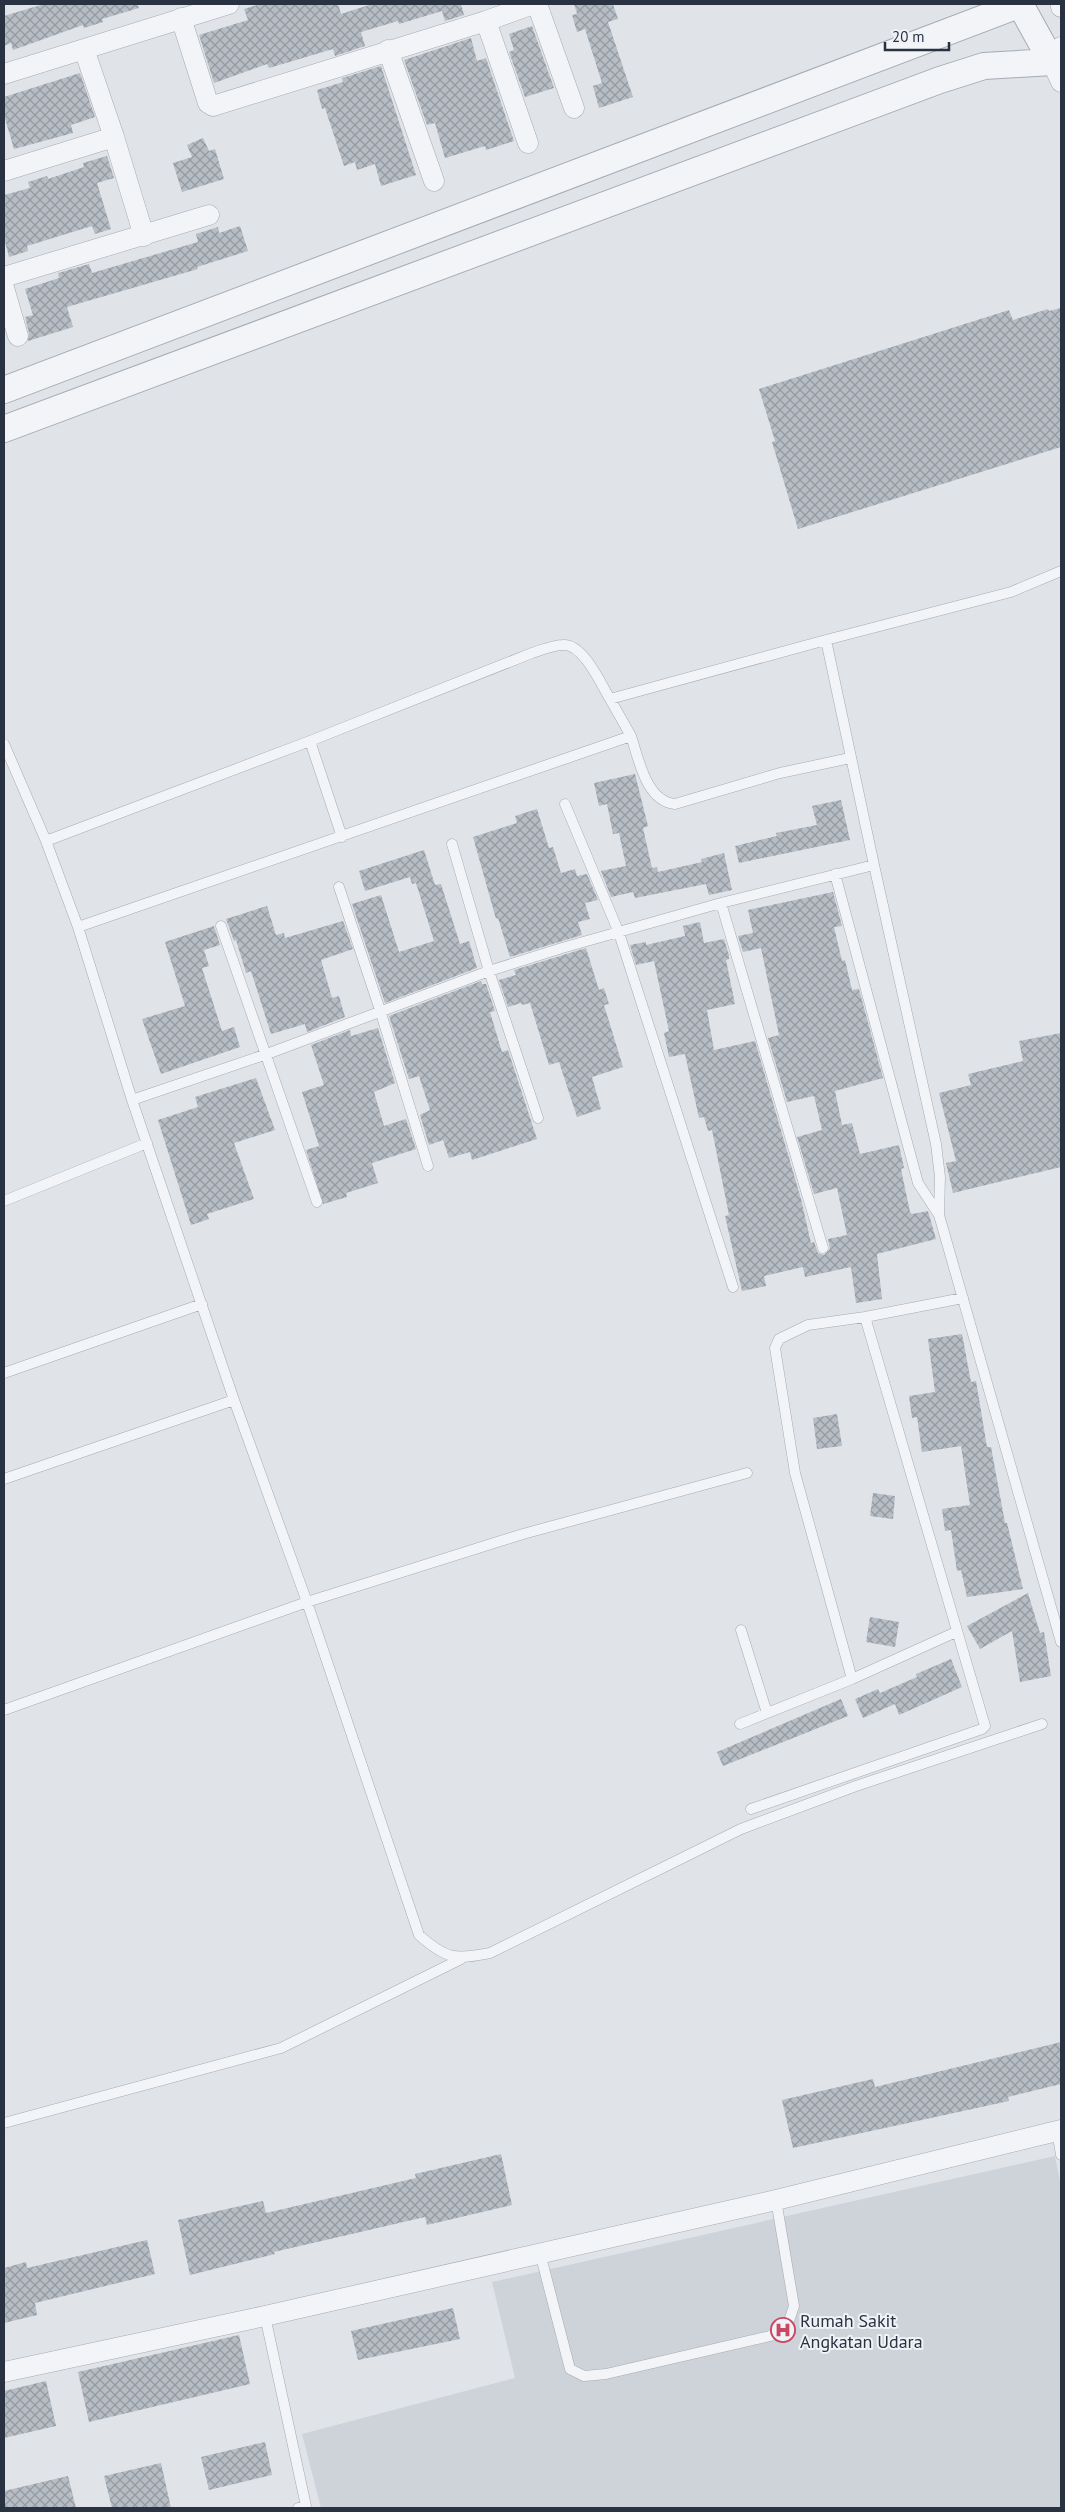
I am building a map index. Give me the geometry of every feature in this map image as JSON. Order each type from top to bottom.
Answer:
[{"type":"street","points":[[4,74],[229,4]]},
{"type":"street","points":[[181,18],[208,103],[213,106],[486,21],[533,4]]},
{"type":"street","points":[[537,4],[574,108]]},
{"type":"street","points":[[4,390],[1020,4],[1054,58],[984,66],[940,80],[4,429]]},
{"type":"street","points":[[486,21],[528,143]]},
{"type":"street","points":[[84,49],[114,137],[144,236]]},
{"type":"street","points":[[388,50],[434,181]]},
{"type":"street","points":[[4,171],[114,137]]},
{"type":"street","points":[[4,277],[209,215]]},
{"type":"street","points":[[4,288],[18,336]]},
{"type":"street","points":[[4,2372],[265,2316],[776,2200],[1059,2131]]},
{"type":"lane","points":[[610,699],[1011,592],[1061,571]]},
{"type":"lane","points":[[826,640],[850,758],[936,1144],[940,1177],[939,1215]]},
{"type":"lane","points":[[46,841],[310,741],[532,653],[564,644],[575,647],[584,655],[631,736],[654,794],[666,803],[675,804],[780,773],[850,758]]},
{"type":"lane","points":[[78,928],[631,736]]},
{"type":"lane","points":[[310,741],[342,837]]},
{"type":"lane","points":[[4,744],[46,841],[78,928],[132,1100],[234,1400],[307,1602],[419,1936],[435,1950],[461,1959]]},
{"type":"lane","points":[[566,804],[619,933],[733,1287]]},
{"type":"lane","points":[[452,844],[489,971],[538,1118]]},
{"type":"lane","points":[[132,1100],[267,1054],[380,1010],[489,971],[721,903],[874,865]]},
{"type":"lane","points":[[836,874],[918,1183],[939,1215],[1061,1642]]},
{"type":"lane","points":[[339,887],[380,1010],[428,1166]]},
{"type":"lane","points":[[721,903],[824,1248]]},
{"type":"lane","points":[[222,926],[317,1202]]},
{"type":"lane","points":[[4,1201],[147,1143]]},
{"type":"lane","points":[[852,1679],[795,1473],[775,1348],[779,1339],[808,1325],[866,1318],[963,1298]]},
{"type":"lane","points":[[4,1373],[202,1304]]},
{"type":"lane","points":[[751,1809],[982,1729],[985,1723],[956,1632],[866,1318]]},
{"type":"lane","points":[[4,1479],[234,1400]]},
{"type":"lane","points":[[4,1710],[307,1602],[523,1534],[747,1473]]},
{"type":"lane","points":[[741,1630],[767,1713]]},
{"type":"lane","points":[[740,1724],[852,1679],[956,1632]]},
{"type":"lane","points":[[4,2123],[282,2048],[461,1959],[490,1953],[741,1829],[856,1786],[1042,1724]]},
{"type":"lane","points":[[1059,2131],[1061,2155]]},
{"type":"lane","points":[[540,2253],[570,2370],[584,2376],[606,2374],[770,2336],[787,2327],[794,2306],[776,2200]]},
{"type":"lane","points":[[265,2316],[303,2508]]},
{"type":"shaded area","name":"Rumah Sakit Angkatan Udara","points":[[1055,2156],[1061,2187],[1061,2508],[321,2508],[302,2434],[515,2378],[492,2282]]},
{"type":"building","points":[[44,4],[138,4],[139,8],[102,19],[103,22],[84,28],[83,25],[13,50],[11,43],[4,46],[4,16]]},
{"type":"building","points":[[260,4],[338,4],[341,14],[372,4],[461,4],[464,15],[445,21],[442,11],[399,24],[398,21],[361,32],[365,46],[335,56],[333,49],[269,68],[267,64],[214,83],[199,35],[248,20],[244,9]]},
{"type":"building","points":[[574,4],[613,4],[618,19],[608,22],[633,97],[599,108],[593,86],[602,83],[585,29],[577,32],[572,15],[577,14]]},
{"type":"building","points":[[532,26],[554,88],[525,97],[509,52],[514,50],[509,34]]},
{"type":"building","points":[[471,38],[477,61],[486,58],[514,141],[486,150],[485,146],[445,158],[435,123],[427,125],[404,60]]},
{"type":"building","points":[[381,66],[416,175],[381,186],[375,164],[357,170],[355,162],[344,166],[325,108],[322,109],[317,90],[343,82],[342,78]]},
{"type":"building","points":[[80,73],[95,117],[71,125],[73,133],[14,149],[4,115],[4,97]]},
{"type":"building","points":[[203,138],[209,151],[215,149],[224,179],[182,192],[173,163],[192,157],[187,145]]},
{"type":"building","points":[[107,156],[114,178],[97,183],[111,229],[95,234],[92,226],[27,246],[28,251],[9,257],[4,238],[4,195],[30,188],[28,182],[47,176],[48,179],[84,167],[83,163]]},
{"type":"building","points":[[240,226],[248,251],[197,267],[198,269],[67,307],[73,327],[28,341],[29,333],[25,317],[33,315],[25,289],[59,278],[58,273],[89,264],[92,273],[198,242],[196,234],[218,227],[219,233]]},
{"type":"building","points":[[1061,308],[1061,447],[798,529],[772,442],[775,441],[759,389],[1009,310],[1013,320],[1048,309],[1049,311]]},
{"type":"building","points":[[635,774],[648,826],[643,828],[652,868],[657,867],[658,872],[702,862],[701,859],[724,853],[732,890],[709,895],[706,884],[635,898],[633,892],[611,897],[601,871],[626,866],[619,833],[613,834],[607,804],[599,806],[594,783]]},
{"type":"building","points":[[841,800],[850,840],[739,863],[735,846],[777,836],[776,833],[817,825],[812,806]]},
{"type":"building","points":[[537,809],[549,848],[553,847],[561,873],[575,869],[577,876],[587,874],[598,900],[585,903],[590,919],[578,922],[582,935],[510,957],[498,918],[496,919],[473,837],[517,823],[515,816]]},
{"type":"building","points":[[424,850],[435,885],[441,884],[460,944],[469,941],[477,968],[385,1003],[352,904],[381,895],[399,952],[434,941],[416,883],[412,884],[410,877],[365,891],[359,871]]},
{"type":"building","points":[[833,892],[842,926],[834,927],[842,961],[845,960],[852,990],[859,989],[883,1078],[835,1091],[842,1125],[852,1123],[860,1154],[899,1145],[904,1168],[901,1169],[910,1212],[912,1214],[928,1211],[936,1239],[877,1254],[882,1299],[856,1303],[851,1267],[805,1277],[803,1267],[764,1276],[766,1286],[742,1291],[725,1216],[729,1215],[712,1130],[708,1131],[704,1117],[699,1118],[685,1054],[669,1057],[664,1033],[669,1031],[654,961],[636,965],[630,945],[646,942],[646,945],[685,936],[683,926],[700,922],[704,943],[724,939],[729,955],[729,959],[726,960],[735,1004],[707,1010],[714,1050],[755,1041],[801,1199],[811,1243],[814,1242],[818,1253],[824,1255],[830,1249],[828,1239],[847,1235],[837,1188],[814,1194],[797,1137],[822,1130],[814,1096],[787,1102],[768,1038],[779,1035],[761,948],[743,952],[738,936],[753,933],[748,910]]},
{"type":"building","points":[[267,906],[276,935],[284,933],[285,938],[343,921],[353,949],[321,960],[332,998],[339,996],[345,1017],[307,1032],[305,1024],[271,1034],[251,971],[246,973],[236,940],[234,941],[226,919]]},
{"type":"building","points":[[214,926],[220,945],[204,950],[209,966],[202,968],[222,1031],[234,1027],[240,1047],[161,1074],[142,1019],[185,1006],[165,942]]},
{"type":"building","points":[[586,948],[599,990],[604,988],[609,1004],[604,1005],[623,1067],[592,1077],[601,1109],[577,1117],[559,1062],[549,1065],[530,1003],[522,1005],[521,1003],[508,1007],[499,980],[516,975],[514,970]]},
{"type":"building","points":[[481,981],[482,984],[486,984],[495,1011],[490,1012],[502,1052],[508,1050],[537,1139],[472,1160],[470,1152],[449,1158],[443,1140],[429,1145],[420,1115],[430,1110],[419,1076],[409,1079],[389,1016]]},
{"type":"building","points":[[378,1028],[395,1083],[374,1092],[384,1126],[406,1119],[416,1149],[372,1163],[378,1183],[346,1193],[347,1197],[323,1204],[306,1150],[319,1146],[302,1092],[324,1085],[311,1045],[350,1030],[351,1036]]},
{"type":"building","points":[[1061,1033],[1061,1167],[953,1193],[946,1163],[956,1161],[939,1093],[971,1085],[968,1074],[1023,1061],[1019,1041]]},
{"type":"building","points":[[256,1078],[275,1130],[234,1143],[254,1199],[207,1214],[209,1219],[191,1225],[158,1120],[198,1107],[195,1097]]},
{"type":"building","points":[[962,1334],[971,1382],[976,1381],[987,1447],[991,1447],[1005,1523],[1007,1523],[1023,1589],[967,1597],[961,1570],[957,1571],[951,1530],[945,1531],[942,1509],[970,1505],[961,1446],[922,1452],[917,1417],[912,1418],[909,1396],[935,1392],[928,1339]]},
{"type":"building","points":[[837,1414],[842,1446],[817,1449],[813,1418]]},
{"type":"building","points":[[873,1493],[895,1496],[893,1519],[870,1516]]},
{"type":"building","points":[[1028,1593],[1040,1633],[1044,1632],[1051,1676],[1020,1682],[1012,1631],[980,1649],[967,1626]]},
{"type":"building","points":[[870,1617],[899,1622],[895,1647],[866,1642]]},
{"type":"building","points":[[951,1659],[962,1687],[899,1715],[895,1704],[863,1718],[855,1699],[878,1689],[880,1693],[917,1677],[916,1674]]},
{"type":"building","points":[[841,1699],[848,1716],[723,1766],[717,1752]]},
{"type":"building","points":[[1061,2042],[1061,2084],[1008,2097],[1009,2101],[793,2148],[782,2100],[873,2079],[875,2087]]},
{"type":"building","points":[[501,2154],[512,2205],[427,2225],[425,2217],[274,2252],[275,2254],[190,2275],[178,2220],[263,2201],[266,2213],[416,2178],[415,2174]]},
{"type":"building","points":[[147,2240],[155,2274],[35,2303],[37,2315],[4,2323],[4,2268],[26,2262],[27,2268]]},
{"type":"building","points":[[453,2308],[460,2339],[358,2360],[351,2331]]},
{"type":"building","points":[[239,2335],[250,2384],[89,2422],[78,2372]]},
{"type":"building","points":[[46,2381],[56,2426],[4,2438],[4,2391]]},
{"type":"building","points":[[265,2442],[272,2475],[209,2490],[201,2457]]},
{"type":"building","points":[[161,2463],[171,2508],[112,2508],[104,2476]]},
{"type":"building","points":[[68,2476],[76,2508],[4,2508],[4,2491]]},
{"type":"place","name":"Rumah Sakit Angkatan Udara","points":[[783,2330]]}]
